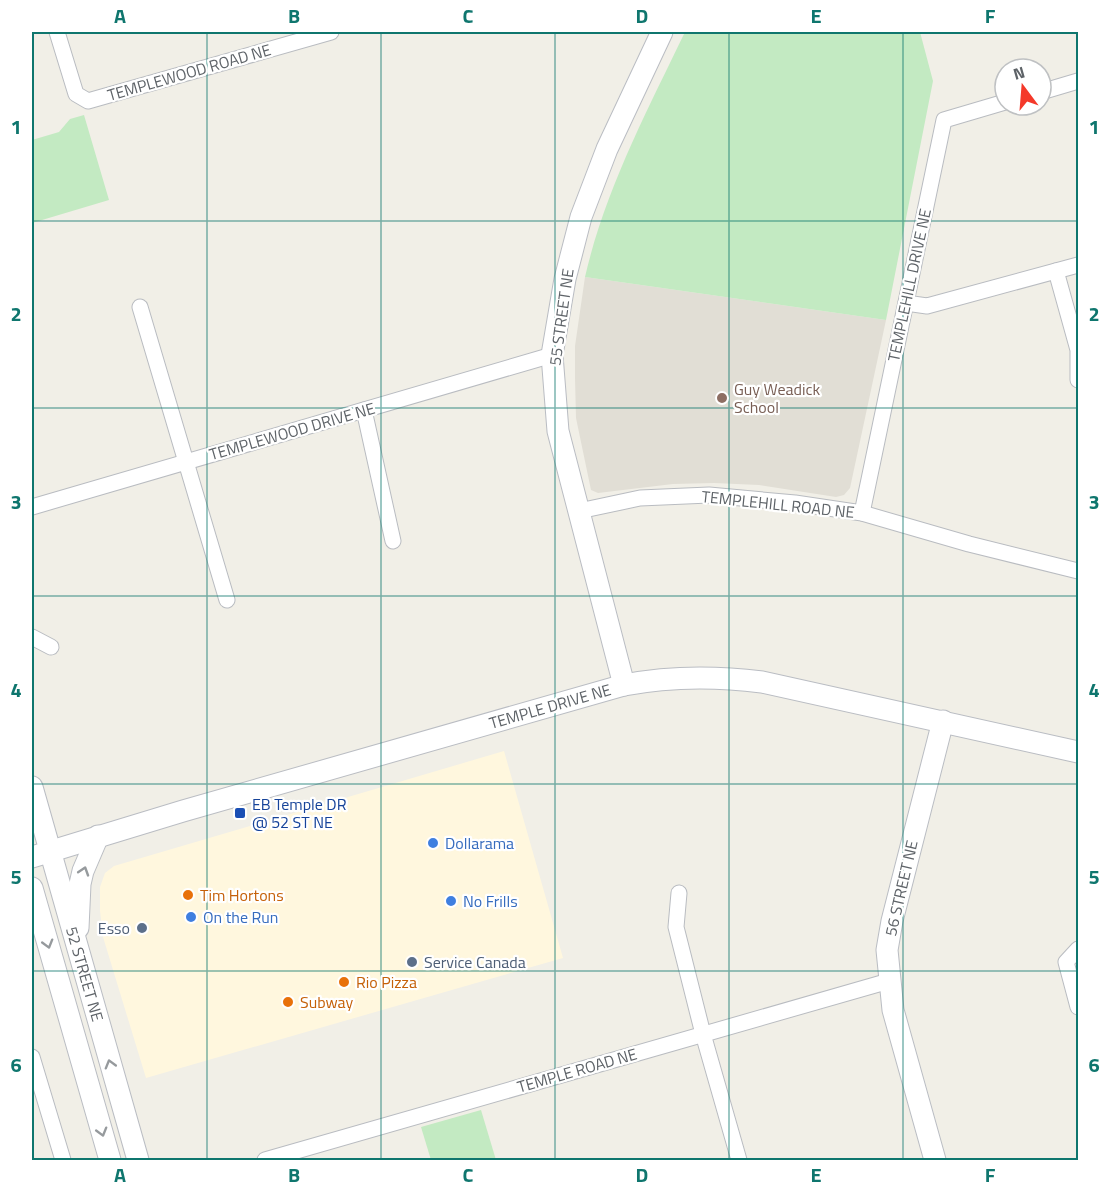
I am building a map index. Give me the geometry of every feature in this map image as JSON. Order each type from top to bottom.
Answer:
[{"type":"street","name":"TEMPLEWOOD ROAD NE","points":[[57,32],[76,94],[88,101],[331,32]]},
{"type":"street","name":"55 STREET NE","points":[[624,685],[558,431],[552,355],[565,279],[581,217],[607,149],[662,32]]},
{"type":"street","points":[[1053,88],[1078,81]]},
{"type":"street","name":"TEMPLEHILL DRIVE NE","points":[[862,513],[944,120],[993,106]]},
{"type":"street","points":[[906,303],[927,306],[1078,265]]},
{"type":"street","points":[[1056,271],[1078,350],[1078,380]]},
{"type":"street","points":[[140,307],[226,600]]},
{"type":"street","name":"TEMPLEWOOD DRIVE NE","points":[[32,507],[552,355]]},
{"type":"street","points":[[364,410],[393,541]]},
{"type":"street","name":"TEMPLEHILL ROAD NE","points":[[579,511],[640,498],[710,495],[795,503],[862,513],[969,544],[1078,571]]},
{"type":"street","points":[[32,637],[51,647]]},
{"type":"street","name":"TEMPLE DRIVE NE","points":[[41,854],[624,685],[678,677],[725,677],[762,682],[1078,752]]},
{"type":"street","name":"56 STREET NE","points":[[935,1161],[893,1010],[887,950],[892,921],[943,721]]},
{"type":"street","name":"52 STREET NE","points":[[32,787],[41,854],[78,949],[138,1161]]},
{"type":"street","points":[[78,949],[80,884],[98,836]]},
{"type":"street","name":"52 STREET NE","points":[[32,888],[110,1161]]},
{"type":"street","points":[[679,893],[676,927],[739,1161]]},
{"type":"street","points":[[1078,949],[1066,962],[1078,1007]]},
{"type":"street","name":"TEMPLE ROAD NE","points":[[265,1161],[889,981]]},
{"type":"street","points":[[32,1058],[63,1161]]},
{"type":"shaded area","name":"Guy Weadick School","points":[[585,277],[886,320],[850,488],[844,495],[836,497],[759,485],[714,483],[673,484],[598,493],[591,490],[576,418],[575,346]]},
{"type":"shaded area","points":[[504,751],[563,958],[146,1078],[103,937],[100,887],[105,873],[114,866]]},
{"type":"green space","points":[[685,32],[920,32],[933,81],[886,320],[585,277],[593,245],[615,182]]},
{"type":"green space","points":[[84,115],[109,200],[32,223],[32,140],[59,132],[70,119]]},
{"type":"green space","points":[[481,1110],[496,1160],[431,1160],[421,1127]]},
{"type":"place","name":"Guy Weadick School","points":[[722,398]]},
{"type":"place","name":"EB Temple DR @ 52 ST NE","points":[[240,813]]},
{"type":"place","name":"Dollarama","points":[[433,843]]},
{"type":"place","name":"Tim Hortons","points":[[188,895]]},
{"type":"place","name":"No Frills","points":[[451,901]]},
{"type":"place","name":"On the Run","points":[[191,917]]},
{"type":"place","name":"Esso","points":[[142,928]]},
{"type":"place","name":"Service Canada","points":[[412,962]]},
{"type":"place","name":"Rio Pizza","points":[[344,982]]},
{"type":"place","name":"Subway","points":[[288,1002]]}]
